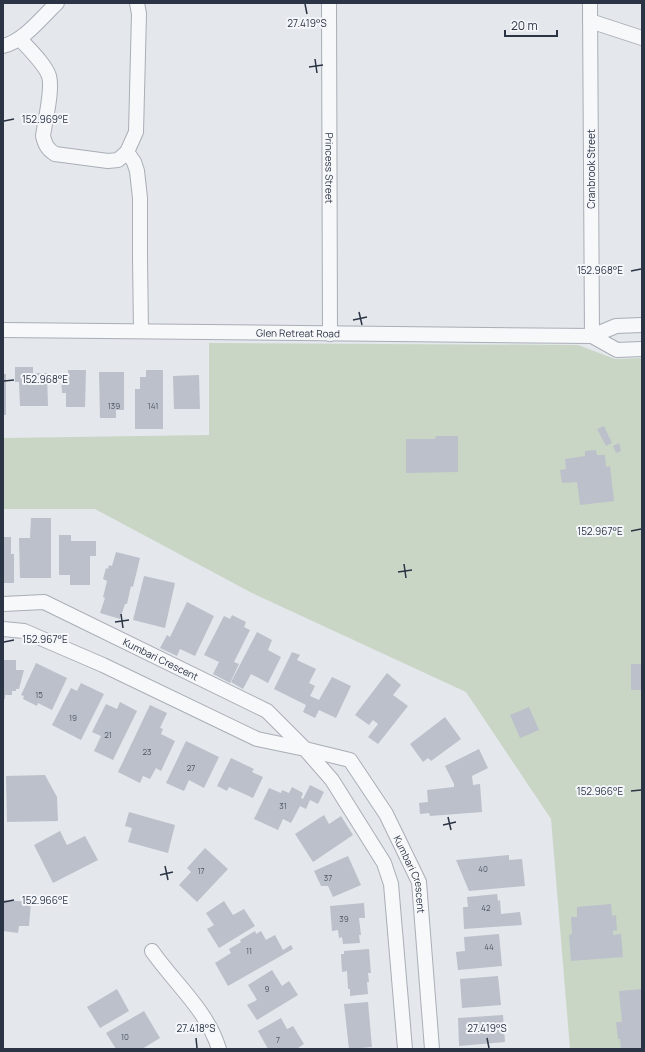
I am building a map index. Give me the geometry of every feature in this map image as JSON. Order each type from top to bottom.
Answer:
[{"type":"street","points":[[3,46],[20,39],[57,3]]},
{"type":"street","points":[[20,39],[44,67],[49,76],[50,87],[43,136],[49,150],[55,154],[108,161],[118,160],[127,152],[136,132],[139,14],[137,3]]},
{"type":"street","name":"Princess Street","points":[[329,3],[330,334]]},
{"type":"street","name":"Cranbrook Street","points":[[590,3],[592,336]]},
{"type":"street","points":[[590,21],[642,38]]},
{"type":"street","points":[[127,152],[134,162],[137,171],[140,198],[141,330]]},
{"type":"street","name":"Glen Retreat Road","points":[[3,330],[141,330],[330,334],[592,336],[616,326],[642,325]]},
{"type":"street","name":"Glen Retreat Road","points":[[592,336],[617,350],[642,349]]},
{"type":"street","name":"Kumbari Crescent","points":[[3,604],[44,602],[267,711],[305,749],[332,780],[384,863],[391,884],[405,1049]]},
{"type":"street","name":"Kumbari Crescent","points":[[3,629],[24,631],[103,665],[257,739],[350,760],[386,814],[419,882],[432,1049]]},
{"type":"street","points":[[152,951],[164,968],[189,996],[215,1036],[220,1049]]},
{"type":"green space","points":[[209,343],[578,345],[615,359],[642,358],[642,1049],[570,1049],[551,819],[466,692],[252,593],[95,509],[3,509],[3,438],[209,435]]},
{"type":"building","points":[[15,367],[33,367],[33,373],[47,373],[48,406],[20,406],[19,382],[15,382]]},
{"type":"building","points":[[68,370],[86,370],[85,407],[66,407],[66,393],[62,393],[61,377],[68,377]]},
{"type":"building","points":[[146,370],[163,370],[163,429],[135,429],[135,389],[140,389],[140,377],[146,377]]},
{"type":"building","points":[[99,372],[124,372],[124,410],[116,410],[116,418],[100,418]]},
{"type":"building","points":[[3,374],[6,374],[6,415],[3,415]]},
{"type":"building","points":[[199,375],[200,409],[174,409],[173,376]]},
{"type":"building","points":[[604,426],[612,443],[606,446],[597,429]]},
{"type":"building","points":[[436,436],[458,436],[458,472],[406,473],[406,439],[435,439]]},
{"type":"building","points":[[619,443],[621,451],[616,453],[613,446]]},
{"type":"building","points":[[596,450],[597,455],[605,455],[606,467],[610,466],[614,501],[580,505],[577,482],[562,483],[560,470],[566,469],[565,459],[585,456],[585,451]]},
{"type":"building","points":[[31,518],[51,518],[51,578],[20,578],[19,538],[30,538]]},
{"type":"building","points":[[59,535],[71,535],[71,541],[96,541],[96,556],[90,556],[90,585],[70,585],[70,575],[59,575]]},
{"type":"building","points":[[3,537],[11,537],[11,554],[14,554],[14,583],[3,583]]},
{"type":"building","points":[[116,552],[140,558],[133,587],[131,586],[127,604],[125,604],[120,619],[100,613],[105,598],[103,597],[107,581],[103,579],[106,568],[108,569],[109,565],[112,566]]},
{"type":"building","points":[[144,576],[175,583],[165,628],[133,620]]},
{"type":"building","points":[[187,602],[214,616],[195,656],[180,649],[177,656],[160,648],[167,635],[170,637]]},
{"type":"building","points":[[232,615],[246,622],[244,627],[250,630],[234,662],[239,664],[230,683],[213,674],[219,662],[204,655],[224,616],[230,619]]},
{"type":"building","points":[[257,632],[272,640],[268,650],[281,657],[268,683],[251,674],[243,689],[231,682]]},
{"type":"building","points":[[292,652],[300,655],[297,660],[316,669],[309,683],[315,686],[310,696],[319,700],[332,677],[351,686],[336,718],[319,710],[315,718],[303,712],[306,705],[274,689]]},
{"type":"building","points":[[3,660],[16,660],[16,670],[24,670],[19,689],[12,691],[12,695],[5,695],[5,699],[3,699]]},
{"type":"building","points":[[36,663],[67,678],[52,710],[38,703],[37,706],[23,699],[24,696],[21,695]]},
{"type":"building","points":[[631,664],[642,664],[642,690],[631,690]]},
{"type":"building","points":[[387,673],[401,685],[393,695],[408,706],[378,744],[368,737],[378,724],[373,720],[369,725],[355,715]]},
{"type":"building","points":[[81,683],[104,694],[81,740],[52,725],[71,688],[77,691]]},
{"type":"building","points":[[120,702],[137,711],[113,760],[94,751],[101,736],[92,732],[106,704],[117,709]]},
{"type":"building","points":[[150,705],[167,713],[160,728],[163,729],[161,734],[175,741],[161,771],[156,768],[150,779],[143,776],[140,783],[118,772]]},
{"type":"building","points":[[529,707],[539,730],[520,738],[510,715]]},
{"type":"building","points":[[445,717],[461,739],[431,761],[428,758],[423,762],[410,744]]},
{"type":"building","points":[[186,741],[219,757],[204,788],[189,780],[184,791],[166,783]]},
{"type":"building","points":[[479,749],[488,768],[472,776],[473,785],[480,784],[482,812],[430,816],[429,813],[420,814],[419,803],[428,802],[427,790],[454,787],[445,766]]},
{"type":"building","points":[[231,758],[254,769],[252,772],[263,777],[253,798],[229,787],[227,791],[217,786]]},
{"type":"building","points":[[45,775],[57,797],[58,821],[7,822],[6,776]]},
{"type":"building","points":[[310,785],[324,792],[318,804],[310,800],[306,809],[300,806],[291,823],[283,819],[278,830],[254,819],[269,788],[281,793],[282,790],[289,793],[292,787],[303,793],[301,798],[303,799]]},
{"type":"building","points":[[129,812],[175,825],[168,853],[128,842],[132,828],[125,826]]},
{"type":"building","points":[[324,815],[329,824],[341,816],[353,835],[313,862],[295,834]]},
{"type":"building","points":[[60,831],[67,845],[85,836],[98,860],[53,883],[34,845]]},
{"type":"building","points":[[205,848],[228,869],[197,902],[179,885],[191,872],[187,868]]},
{"type":"building","points":[[509,855],[509,860],[522,859],[525,886],[469,891],[456,860]]},
{"type":"building","points":[[348,856],[361,885],[333,897],[328,886],[321,886],[314,871]]},
{"type":"building","points":[[497,894],[498,901],[500,900],[501,914],[520,912],[522,925],[464,929],[463,907],[468,907],[467,897]]},
{"type":"building","points":[[3,900],[31,902],[29,926],[19,926],[18,933],[3,931]]},
{"type":"building","points":[[224,901],[233,915],[244,909],[255,926],[219,948],[207,929],[214,925],[206,913]]},
{"type":"building","points":[[364,903],[365,918],[359,918],[361,935],[359,935],[360,943],[343,944],[342,937],[339,938],[338,930],[332,931],[330,906]]},
{"type":"building","points":[[611,904],[612,916],[616,915],[617,930],[613,931],[613,935],[621,934],[623,957],[571,961],[569,935],[572,934],[571,917],[577,917],[577,907]]},
{"type":"building","points":[[255,931],[256,934],[261,931],[266,940],[275,935],[283,950],[291,945],[293,949],[228,986],[215,963],[231,953],[229,949],[241,942],[240,940]]},
{"type":"building","points":[[499,934],[502,966],[458,970],[456,952],[465,951],[464,937]]},
{"type":"building","points":[[369,949],[371,973],[368,973],[368,994],[350,996],[347,971],[342,972],[341,954],[344,954],[344,951]]},
{"type":"building","points":[[272,970],[282,986],[289,981],[298,995],[257,1020],[247,1005],[257,1000],[248,985]]},
{"type":"building","points":[[498,976],[501,1005],[462,1008],[460,979]]},
{"type":"building","points":[[117,989],[129,1011],[100,1028],[87,1007]]},
{"type":"building","points":[[642,989],[642,1049],[621,1049],[616,1022],[622,1022],[619,991]]},
{"type":"building","points":[[368,1002],[372,1047],[349,1049],[344,1004]]},
{"type":"building","points":[[144,1011],[160,1038],[142,1049],[116,1049],[106,1033]]},
{"type":"building","points":[[503,1015],[505,1042],[459,1046],[458,1018]]},
{"type":"building","points":[[281,1018],[287,1029],[293,1026],[304,1044],[298,1049],[268,1049],[258,1031]]}]
